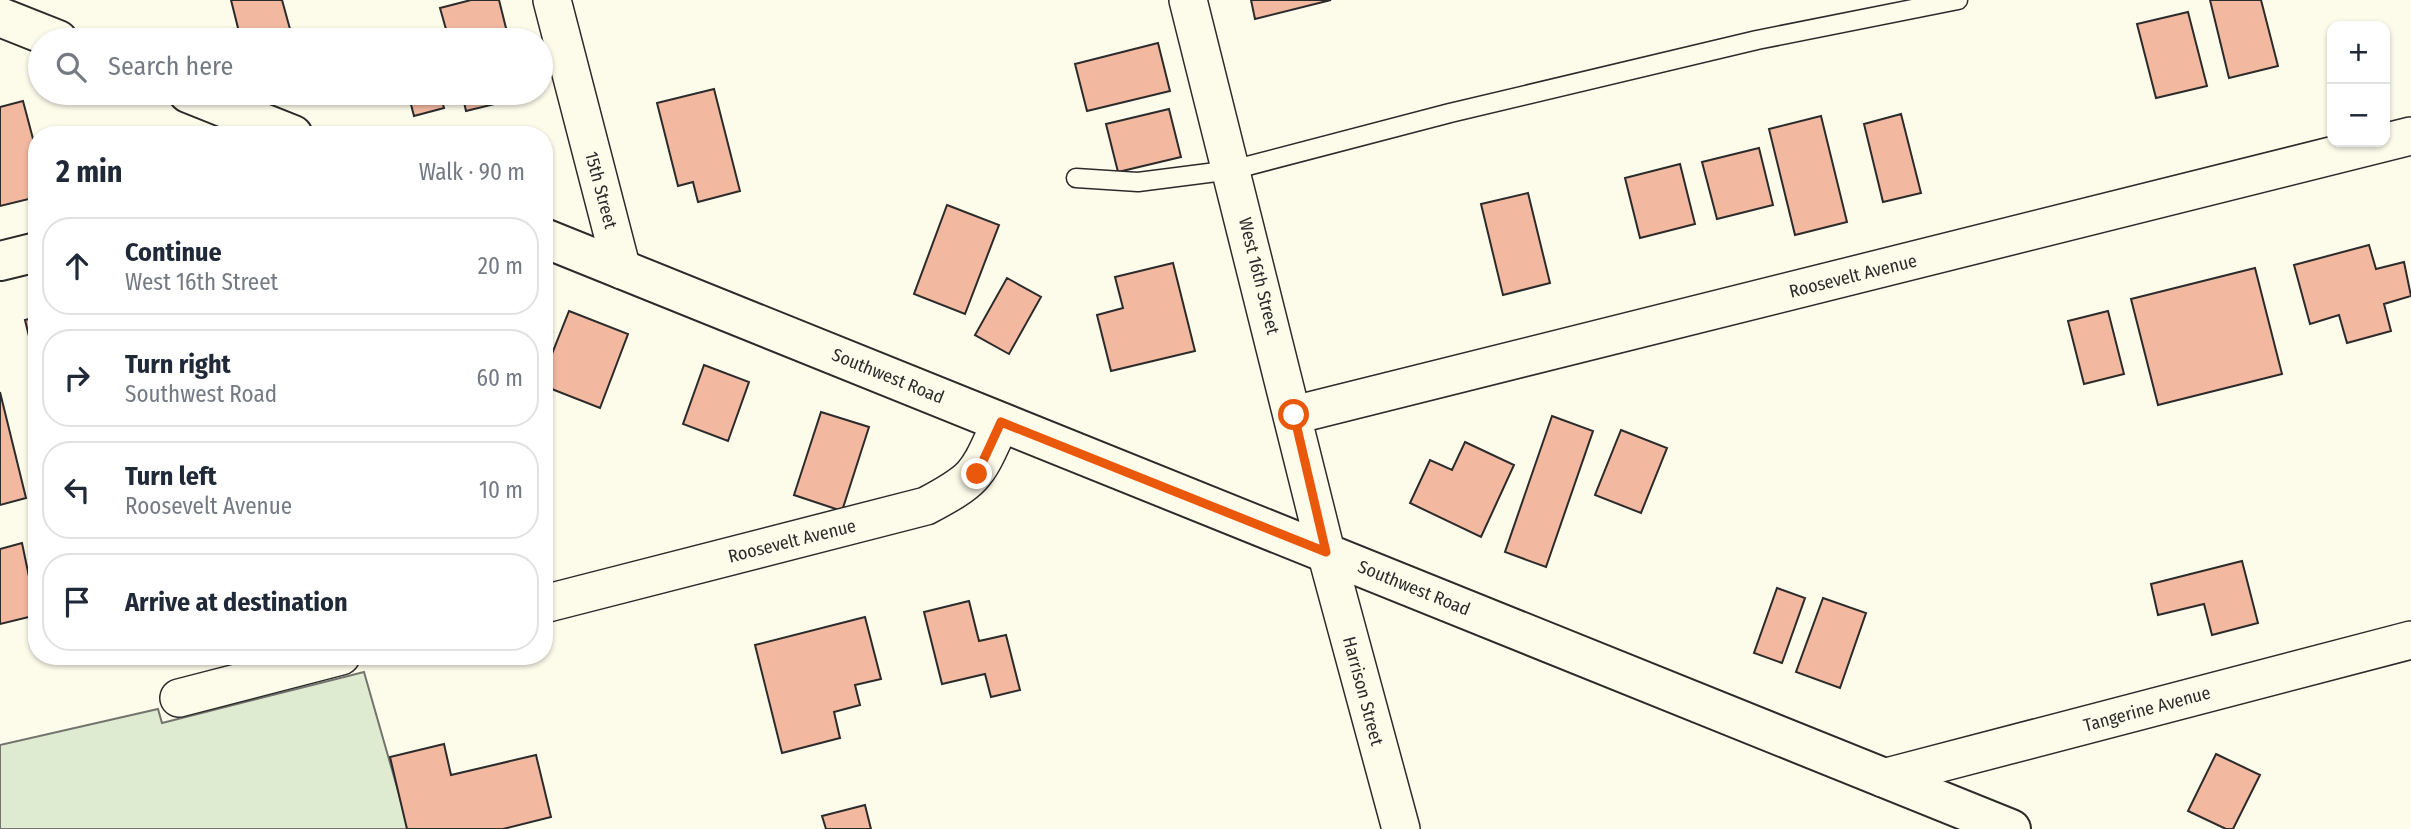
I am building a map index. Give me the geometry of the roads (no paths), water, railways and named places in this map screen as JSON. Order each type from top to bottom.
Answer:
[{"type":"street","name":"15th Street","points":[[552,0],[622,270]]},
{"type":"street","name":"West 16th Street","points":[[1188,0],[1294,415],[1326,552]]},
{"type":"street","points":[[0,17],[28,28]]},
{"type":"street","points":[[218,105],[270,126]]},
{"type":"street","name":"Roosevelt Avenue","points":[[1294,415],[2411,136]]},
{"type":"street","name":"Southwest Road","points":[[553,242],[2011,829]]},
{"type":"street","points":[[0,261],[28,254]]},
{"type":"street","name":"Roosevelt Avenue","points":[[553,602],[926,506],[961,488],[977,474],[1001,422]]},
{"type":"street","name":"Harrison Street","points":[[1326,552],[1401,829]]},
{"type":"street","name":"Tangerine Avenue","points":[[1883,778],[2411,640]]},
{"type":"street","points":[[179,698],[306,665]]},
{"type":"lane","points":[[1076,178],[1138,182],[1232,170],[1464,110],[1757,40],[1958,0]]}]
